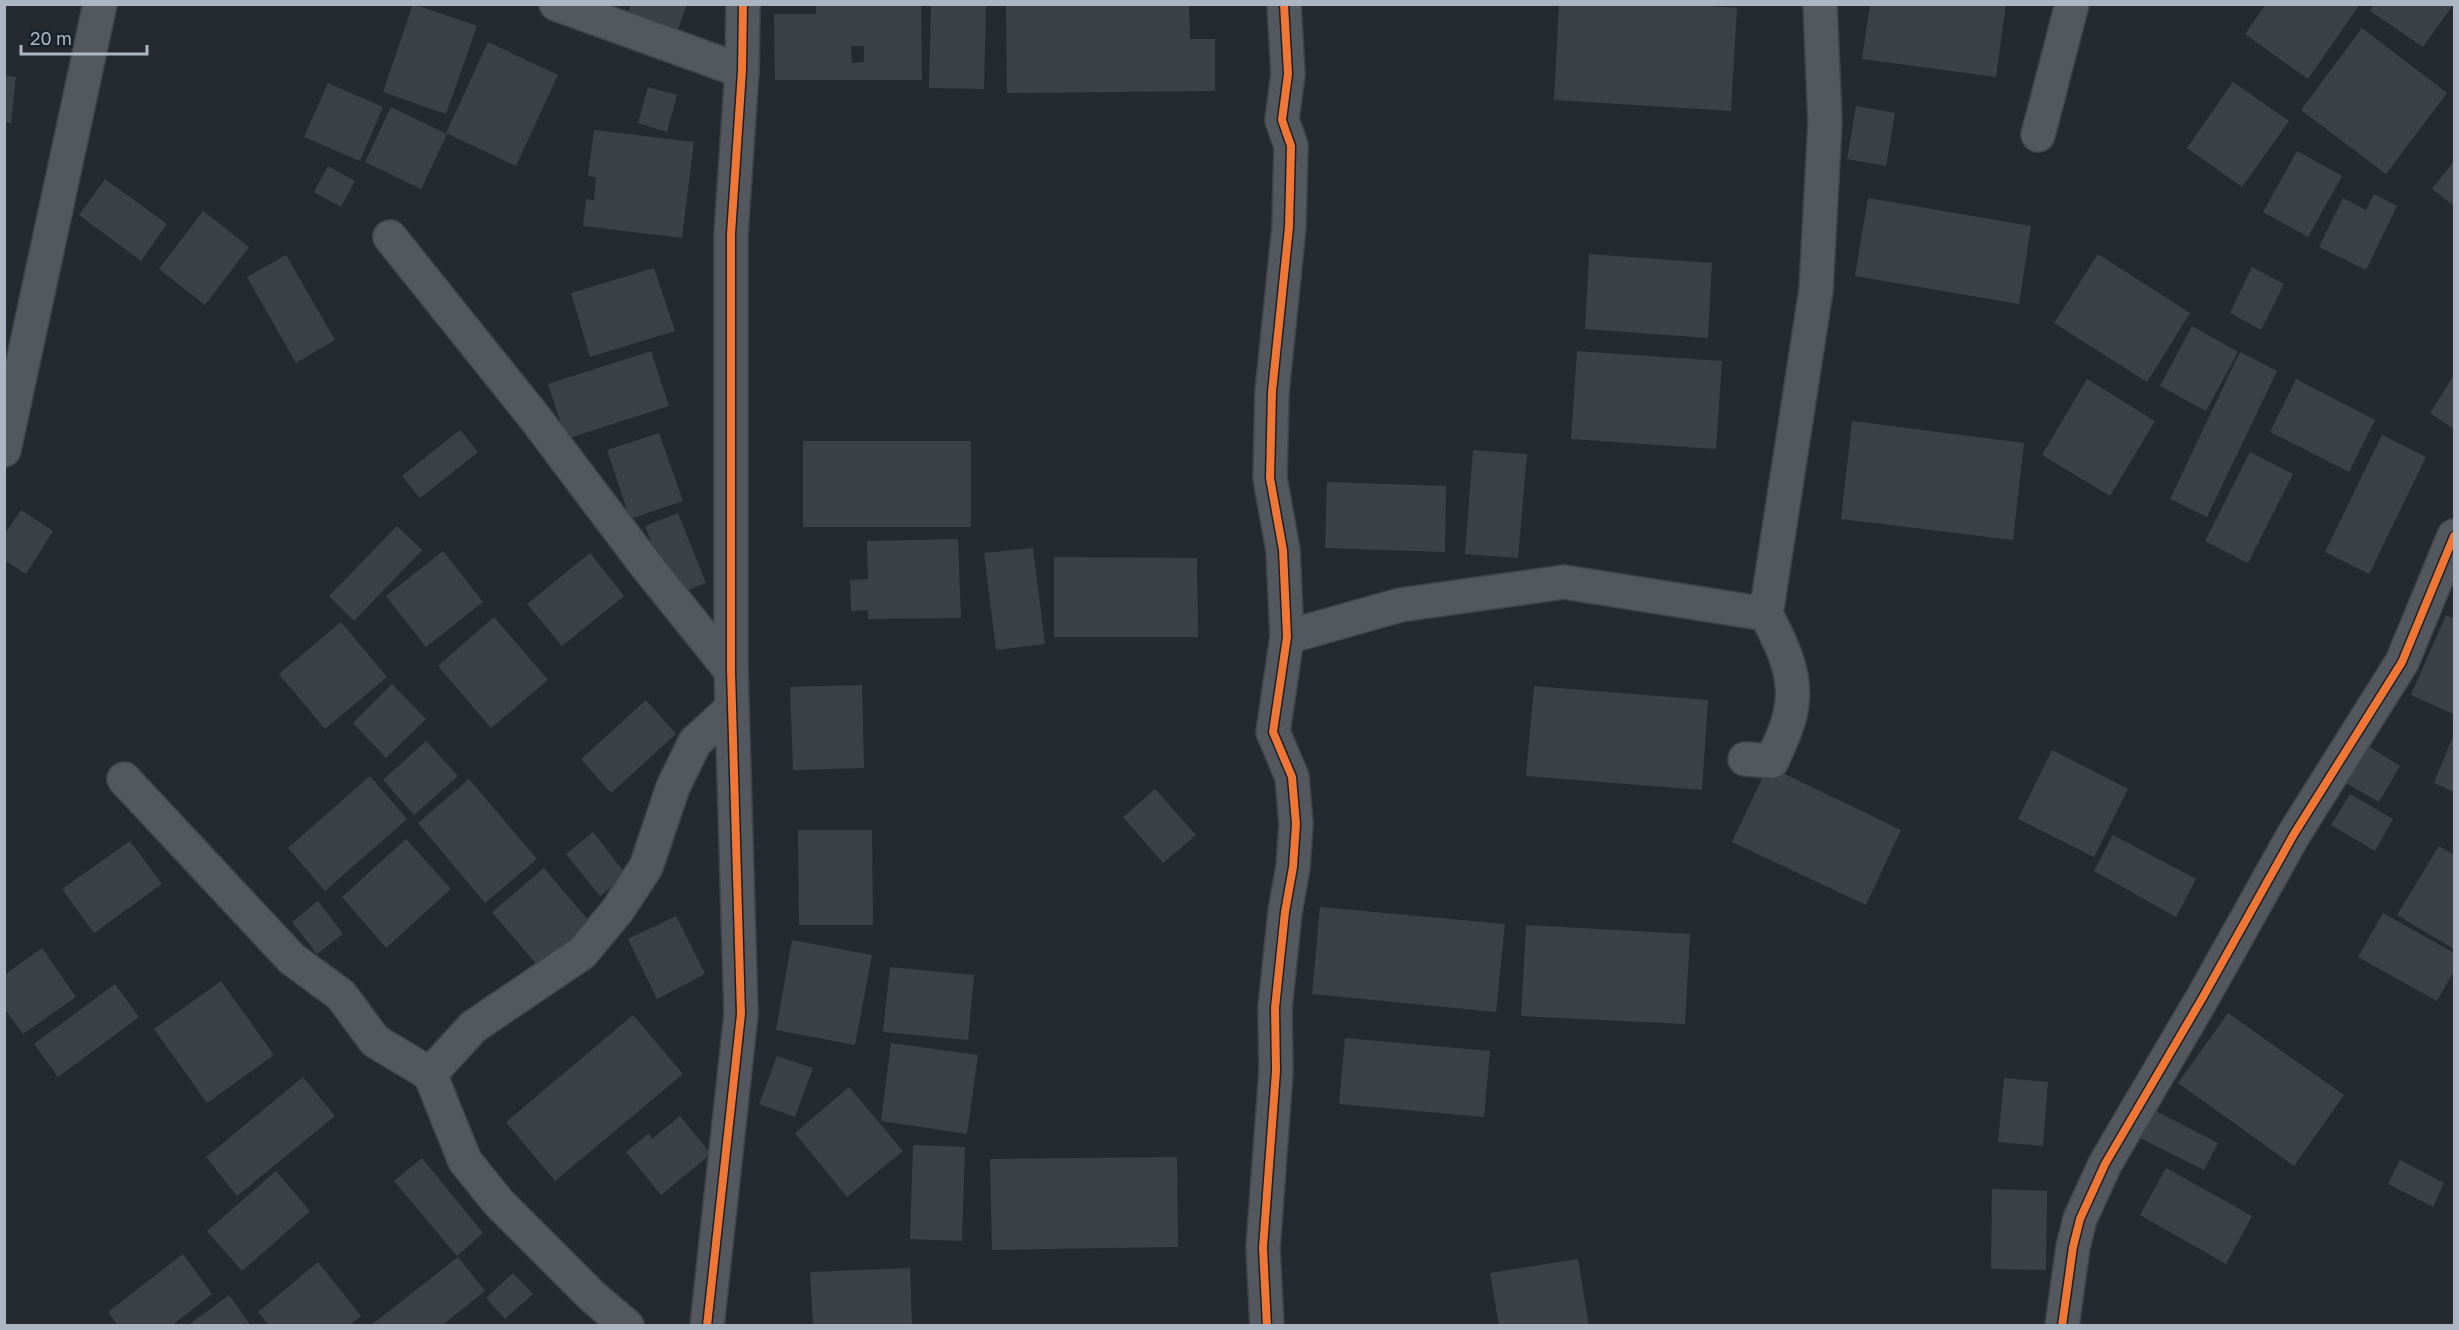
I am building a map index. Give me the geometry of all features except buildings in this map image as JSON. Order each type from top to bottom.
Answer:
[{"type":"street","points":[[4,450],[100,4]]},
{"type":"street","points":[[556,4],[742,71]]},
{"type":"street","points":[[707,1326],[741,1014],[731,671],[730,234],[742,71],[743,4]]},
{"type":"street","points":[[1267,1326],[1263,1248],[1276,1071],[1275,1008],[1285,912],[1293,867],[1296,824],[1292,777],[1273,732],[1287,637],[1283,550],[1270,478],[1272,392],[1289,227],[1291,146],[1282,120],[1288,74],[1284,4]]},
{"type":"street","points":[[1745,759],[1772,761],[1784,734],[1793,703],[1789,669],[1781,642],[1766,614],[1816,290],[1825,122],[1820,4]]},
{"type":"street","points":[[2037,135],[2072,4]]},
{"type":"street","points":[[390,237],[535,418],[645,564],[731,671]]},
{"type":"street","points":[[2062,1326],[2073,1247],[2080,1219],[2105,1164],[2203,998],[2294,834],[2402,662],[2454,536]]},
{"type":"street","points":[[1287,637],[1400,604],[1564,582],[1766,614]]},
{"type":"street","points":[[430,1074],[473,1027],[582,953],[617,911],[646,867],[673,787],[695,742],[732,708]]},
{"type":"street","points":[[123,779],[292,959],[340,995],[375,1041],[430,1074],[465,1161],[499,1203],[592,1296],[627,1326]]},
{"type":"cycle path","points":[[707,1326],[741,1014],[731,671],[731,234],[742,71],[743,4]]},
{"type":"cycle path","points":[[1267,1326],[1263,1248],[1276,1071],[1275,1008],[1285,912],[1293,867],[1296,824],[1292,777],[1273,732],[1287,637],[1283,550],[1270,478],[1272,392],[1289,227],[1291,146],[1282,120],[1288,74],[1284,4]]},
{"type":"cycle path","points":[[2062,1326],[2073,1247],[2080,1219],[2105,1164],[2203,997],[2294,834],[2402,662],[2454,536]]}]
